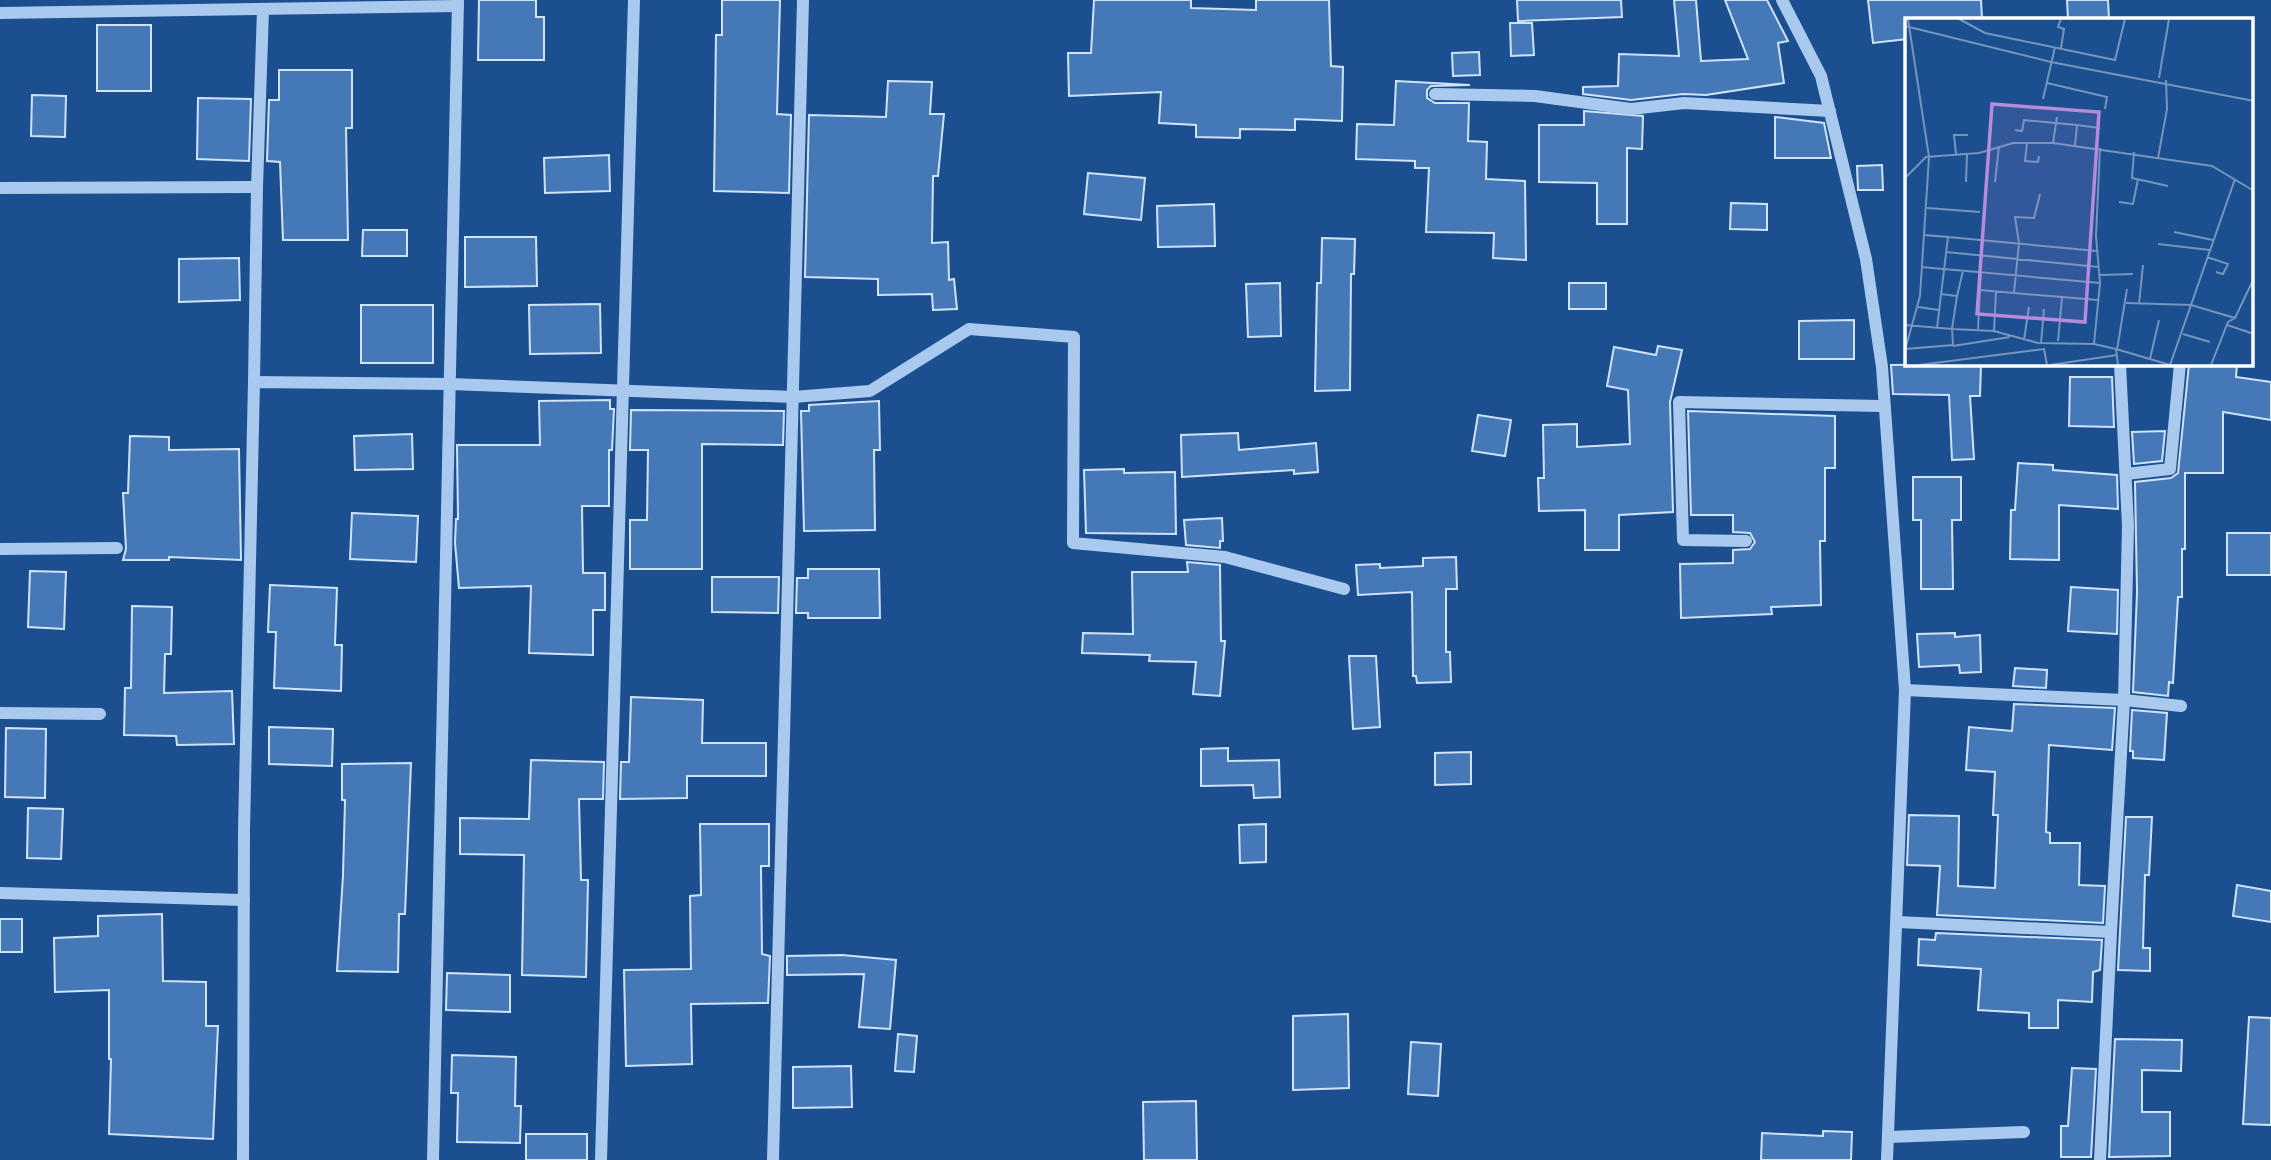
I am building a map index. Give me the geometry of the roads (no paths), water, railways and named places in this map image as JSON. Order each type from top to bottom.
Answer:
[{"type":"street","points":[[601,1160],[634,0]]},
{"type":"street","points":[[773,1160],[803,0]]},
{"type":"street","points":[[1782,0],[1821,76],[1866,259],[1882,367],[1882,406],[1905,690],[1887,1160]]},
{"type":"street","points":[[0,13],[263,10],[458,3],[433,1160]]},
{"type":"street","points":[[243,1160],[244,900],[257,187],[263,10]]},
{"type":"street","points":[[1435,94],[1535,96],[1631,109],[1684,103],[1830,111]]},
{"type":"street","points":[[0,188],[257,187]]},
{"type":"street","points":[[254,383],[450,384],[793,397],[870,391],[969,330],[1074,337],[1073,543],[1225,556],[1344,589]]},
{"type":"street","points":[[2100,1160],[2123,700],[2128,526],[2120,366]]},
{"type":"street","points":[[2126,474],[2170,469],[2180,366]]},
{"type":"street","points":[[1746,541],[1682,540],[1679,402],[1882,406]]},
{"type":"street","points":[[0,549],[117,548]]},
{"type":"street","points":[[1905,690],[2123,700],[2181,706]]},
{"type":"street","points":[[0,713],[100,714]]},
{"type":"street","points":[[0,893],[244,900]]},
{"type":"street","points":[[1898,922],[2111,932]]},
{"type":"street","points":[[1888,1137],[2024,1132]]}]
